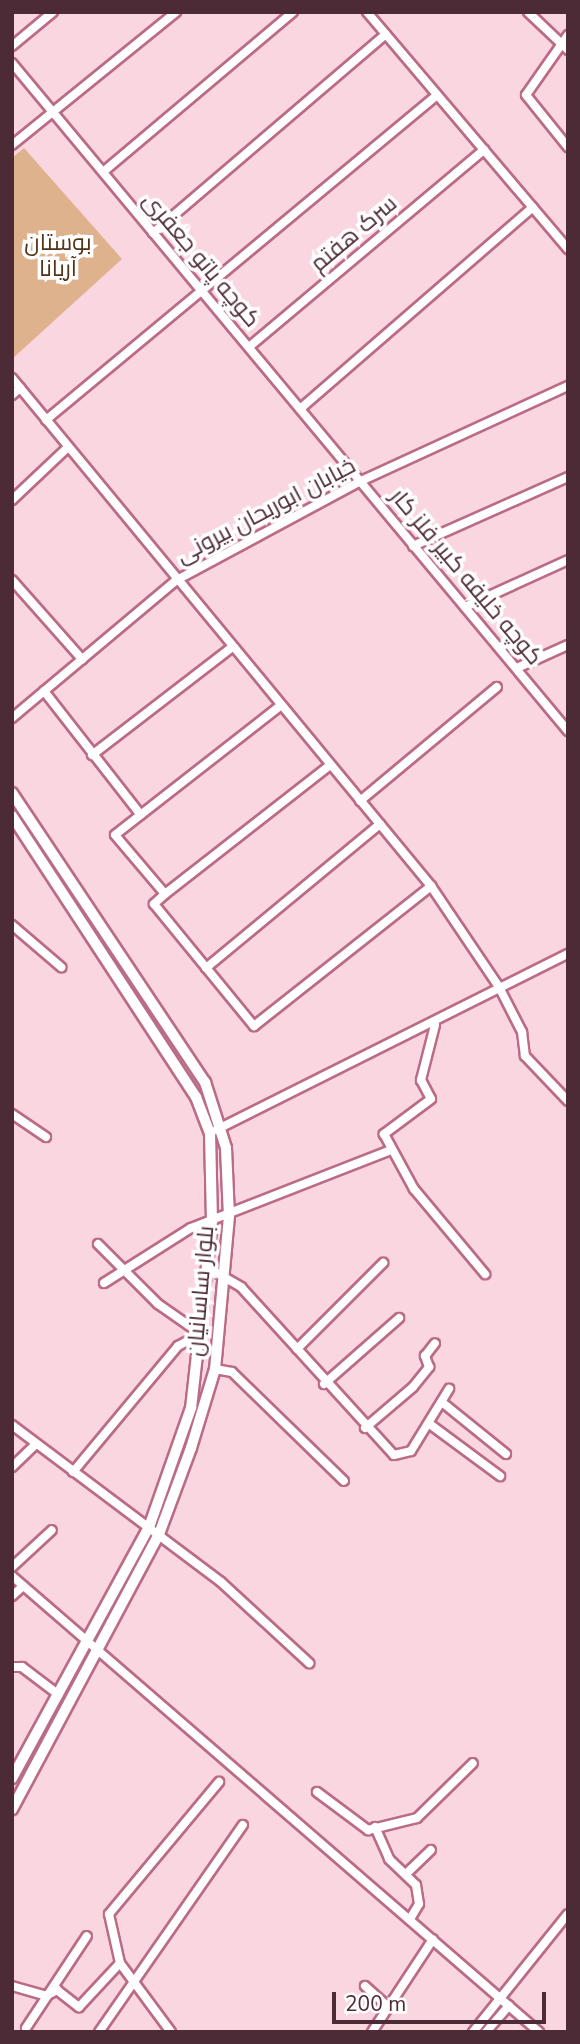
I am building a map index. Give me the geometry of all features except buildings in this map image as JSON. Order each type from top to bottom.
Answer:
[{"type":"highway","name":"بلوار ساسانیان","points":[[12,793],[205,1082],[222,1127],[229,1216],[227,1280],[215,1369],[159,1534],[92,1648],[59,1695],[12,1778]]},
{"type":"highway","name":"بلوار ساسانیان","points":[[12,816],[169,1049],[210,1133],[212,1221],[209,1269],[191,1408],[149,1527],[12,1809]]},
{"type":"street","points":[[12,46],[53,12]]},
{"type":"street","points":[[12,145],[176,12]]},
{"type":"street","points":[[103,172],[293,12]]},
{"type":"street","points":[[367,12],[568,249]]},
{"type":"street","points":[[528,12],[568,50]]},
{"type":"street","points":[[153,233],[386,34]]},
{"type":"street","points":[[568,36],[559,42],[526,94],[568,147]]},
{"type":"street","name":"کوچه پاتو جعفری","points":[[12,63],[361,481]]},
{"type":"street","points":[[46,420],[200,289],[437,95]]},
{"type":"street","name":"سرک هفتم","points":[[248,347],[484,150]]},
{"type":"street","points":[[300,409],[533,207]]},
{"type":"street","points":[[12,378],[175,582],[431,886],[499,987],[522,1032],[526,1056],[568,1101]]},
{"type":"street","name":"خیابان ابوریحان بیرونی","points":[[12,718],[175,582],[361,481],[568,386]]},
{"type":"street","points":[[12,396],[20,388]]},
{"type":"street","points":[[12,500],[68,447]]},
{"type":"street","points":[[413,545],[568,477]]},
{"type":"street","name":"کوچه خلیفه کبیر فلز کار","points":[[361,481],[567,729]]},
{"type":"street","points":[[464,607],[568,560]]},
{"type":"street","points":[[12,580],[82,659]]},
{"type":"street","points":[[517,668],[568,645]]},
{"type":"street","points":[[92,755],[231,648]]},
{"type":"street","points":[[360,801],[497,687]]},
{"type":"street","points":[[44,691],[141,815]]},
{"type":"street","points":[[166,894],[115,835],[280,706]]},
{"type":"street","points":[[330,765],[153,904],[254,1026],[431,886]]},
{"type":"street","points":[[206,968],[380,824]]},
{"type":"street","points":[[12,925],[61,967]]},
{"type":"street","points":[[210,1133],[435,1025],[499,987],[568,954]]},
{"type":"street","points":[[435,1025],[421,1080],[431,1099],[384,1134],[389,1151],[485,1274]]},
{"type":"street","points":[[12,1114],[46,1137]]},
{"type":"street","points":[[104,1283],[212,1221],[389,1151]]},
{"type":"street","points":[[98,1244],[169,1314],[201,1334]]},
{"type":"street","points":[[297,1349],[383,1263]]},
{"type":"street","points":[[209,1269],[241,1287],[365,1428],[403,1457],[431,1425],[449,1389]]},
{"type":"street","points":[[324,1384],[399,1318]]},
{"type":"street","points":[[73,1472],[178,1346],[201,1334]]},
{"type":"street","points":[[365,1428],[413,1387],[429,1367],[425,1356],[435,1343]]},
{"type":"street","points":[[215,1369],[232,1373],[344,1481]]},
{"type":"street","points":[[443,1403],[506,1454]]},
{"type":"street","points":[[12,1425],[35,1445],[159,1534],[262,1616],[309,1663]]},
{"type":"street","points":[[431,1425],[500,1476]]},
{"type":"street","points":[[12,1467],[35,1445]]},
{"type":"street","points":[[12,1567],[52,1530]]},
{"type":"street","points":[[12,1576],[92,1648],[539,2032]]},
{"type":"street","points":[[12,1596],[23,1586]]},
{"type":"street","points":[[12,1667],[22,1667],[59,1695]]},
{"type":"street","points":[[317,1792],[356,1826],[375,1827],[417,1818],[473,1763]]},
{"type":"street","points":[[171,2032],[120,1963],[109,1914],[219,1782]]},
{"type":"street","points":[[99,2032],[243,1825]]},
{"type":"street","points":[[375,1827],[389,1859],[407,1873],[420,1897],[410,1919]]},
{"type":"street","points":[[407,1873],[431,1850]]},
{"type":"street","points":[[473,2032],[568,1914]]},
{"type":"street","points":[[26,2028],[88,1936]]},
{"type":"street","points":[[372,2032],[433,1939]]},
{"type":"street","points":[[12,1986],[46,1996],[57,1990],[79,2007],[120,1963]]},
{"type":"street","points":[[365,1986],[388,2007]]},
{"type":"street","points":[[486,2032],[509,2006]]},
{"type":"green space","name":"بوستان آریانا","points":[[24,148],[122,259],[12,359],[12,158]]}]
